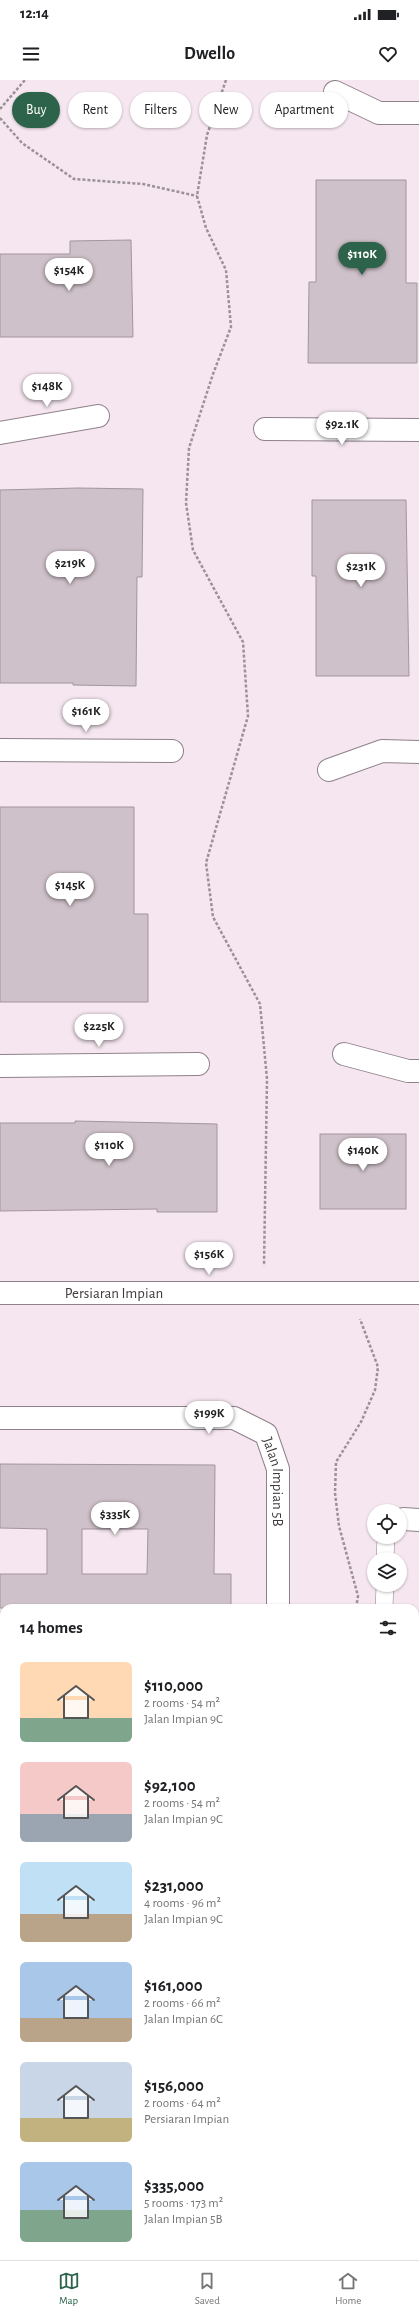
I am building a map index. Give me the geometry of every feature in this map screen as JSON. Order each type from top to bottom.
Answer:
[{"type":"street","points":[[348,98],[379,113],[419,113]]},
{"type":"street","points":[[0,433],[98,416]]},
{"type":"street","points":[[265,429],[419,430]]},
{"type":"street","points":[[0,750],[172,751]]},
{"type":"street","points":[[329,770],[382,751],[419,752]]},
{"type":"street","points":[[344,1054],[408,1071],[419,1071]]},
{"type":"street","points":[[0,1066],[198,1064]]},
{"type":"street","name":"Persiaran Impian","points":[[0,1293],[419,1293]]},
{"type":"street","name":"Jalan Impian 5B","points":[[0,1418],[234,1418],[266,1434],[278,1469],[278,1604]]},
{"type":"lane","points":[[384,1604],[385,1592]]},
{"type":"path","points":[[0,109],[26,80]]},
{"type":"path","points":[[226,80],[206,135],[197,196],[206,228],[226,270],[231,327],[213,374],[189,448],[186,503],[193,550],[243,642],[248,716],[206,863],[213,917],[260,1004],[267,1078],[263,1293]]},
{"type":"path","points":[[0,118],[22,143],[74,179],[143,184],[197,196]]},
{"type":"path","points":[[352,1293],[378,1367],[375,1390],[361,1422],[336,1462],[335,1493],[339,1526],[356,1584],[358,1596],[357,1604]]},
{"type":"building","points":[[316,180],[406,180],[406,283],[417,283],[417,363],[308,363],[309,282],[316,282]]},
{"type":"building","points":[[131,240],[133,337],[0,337],[0,254],[70,254],[70,241]]},
{"type":"building","points":[[78,488],[143,489],[142,577],[137,577],[136,686],[73,685],[73,683],[0,683],[0,490]]},
{"type":"building","points":[[312,500],[406,500],[409,676],[316,676],[316,576],[312,576]]},
{"type":"building","points":[[0,807],[134,807],[134,914],[148,914],[148,1002],[0,1002]]},
{"type":"building","points":[[75,1121],[217,1124],[217,1212],[157,1212],[157,1209],[0,1211],[0,1123],[75,1123]]},
{"type":"building","points":[[320,1134],[406,1134],[406,1209],[320,1209]]},
{"type":"building","points":[[0,1464],[215,1465],[214,1574],[231,1574],[231,1604],[0,1604],[0,1574],[47,1574],[47,1529],[0,1528]],"holes":[[[82,1529],[148,1529],[147,1574],[82,1574]]]}]
